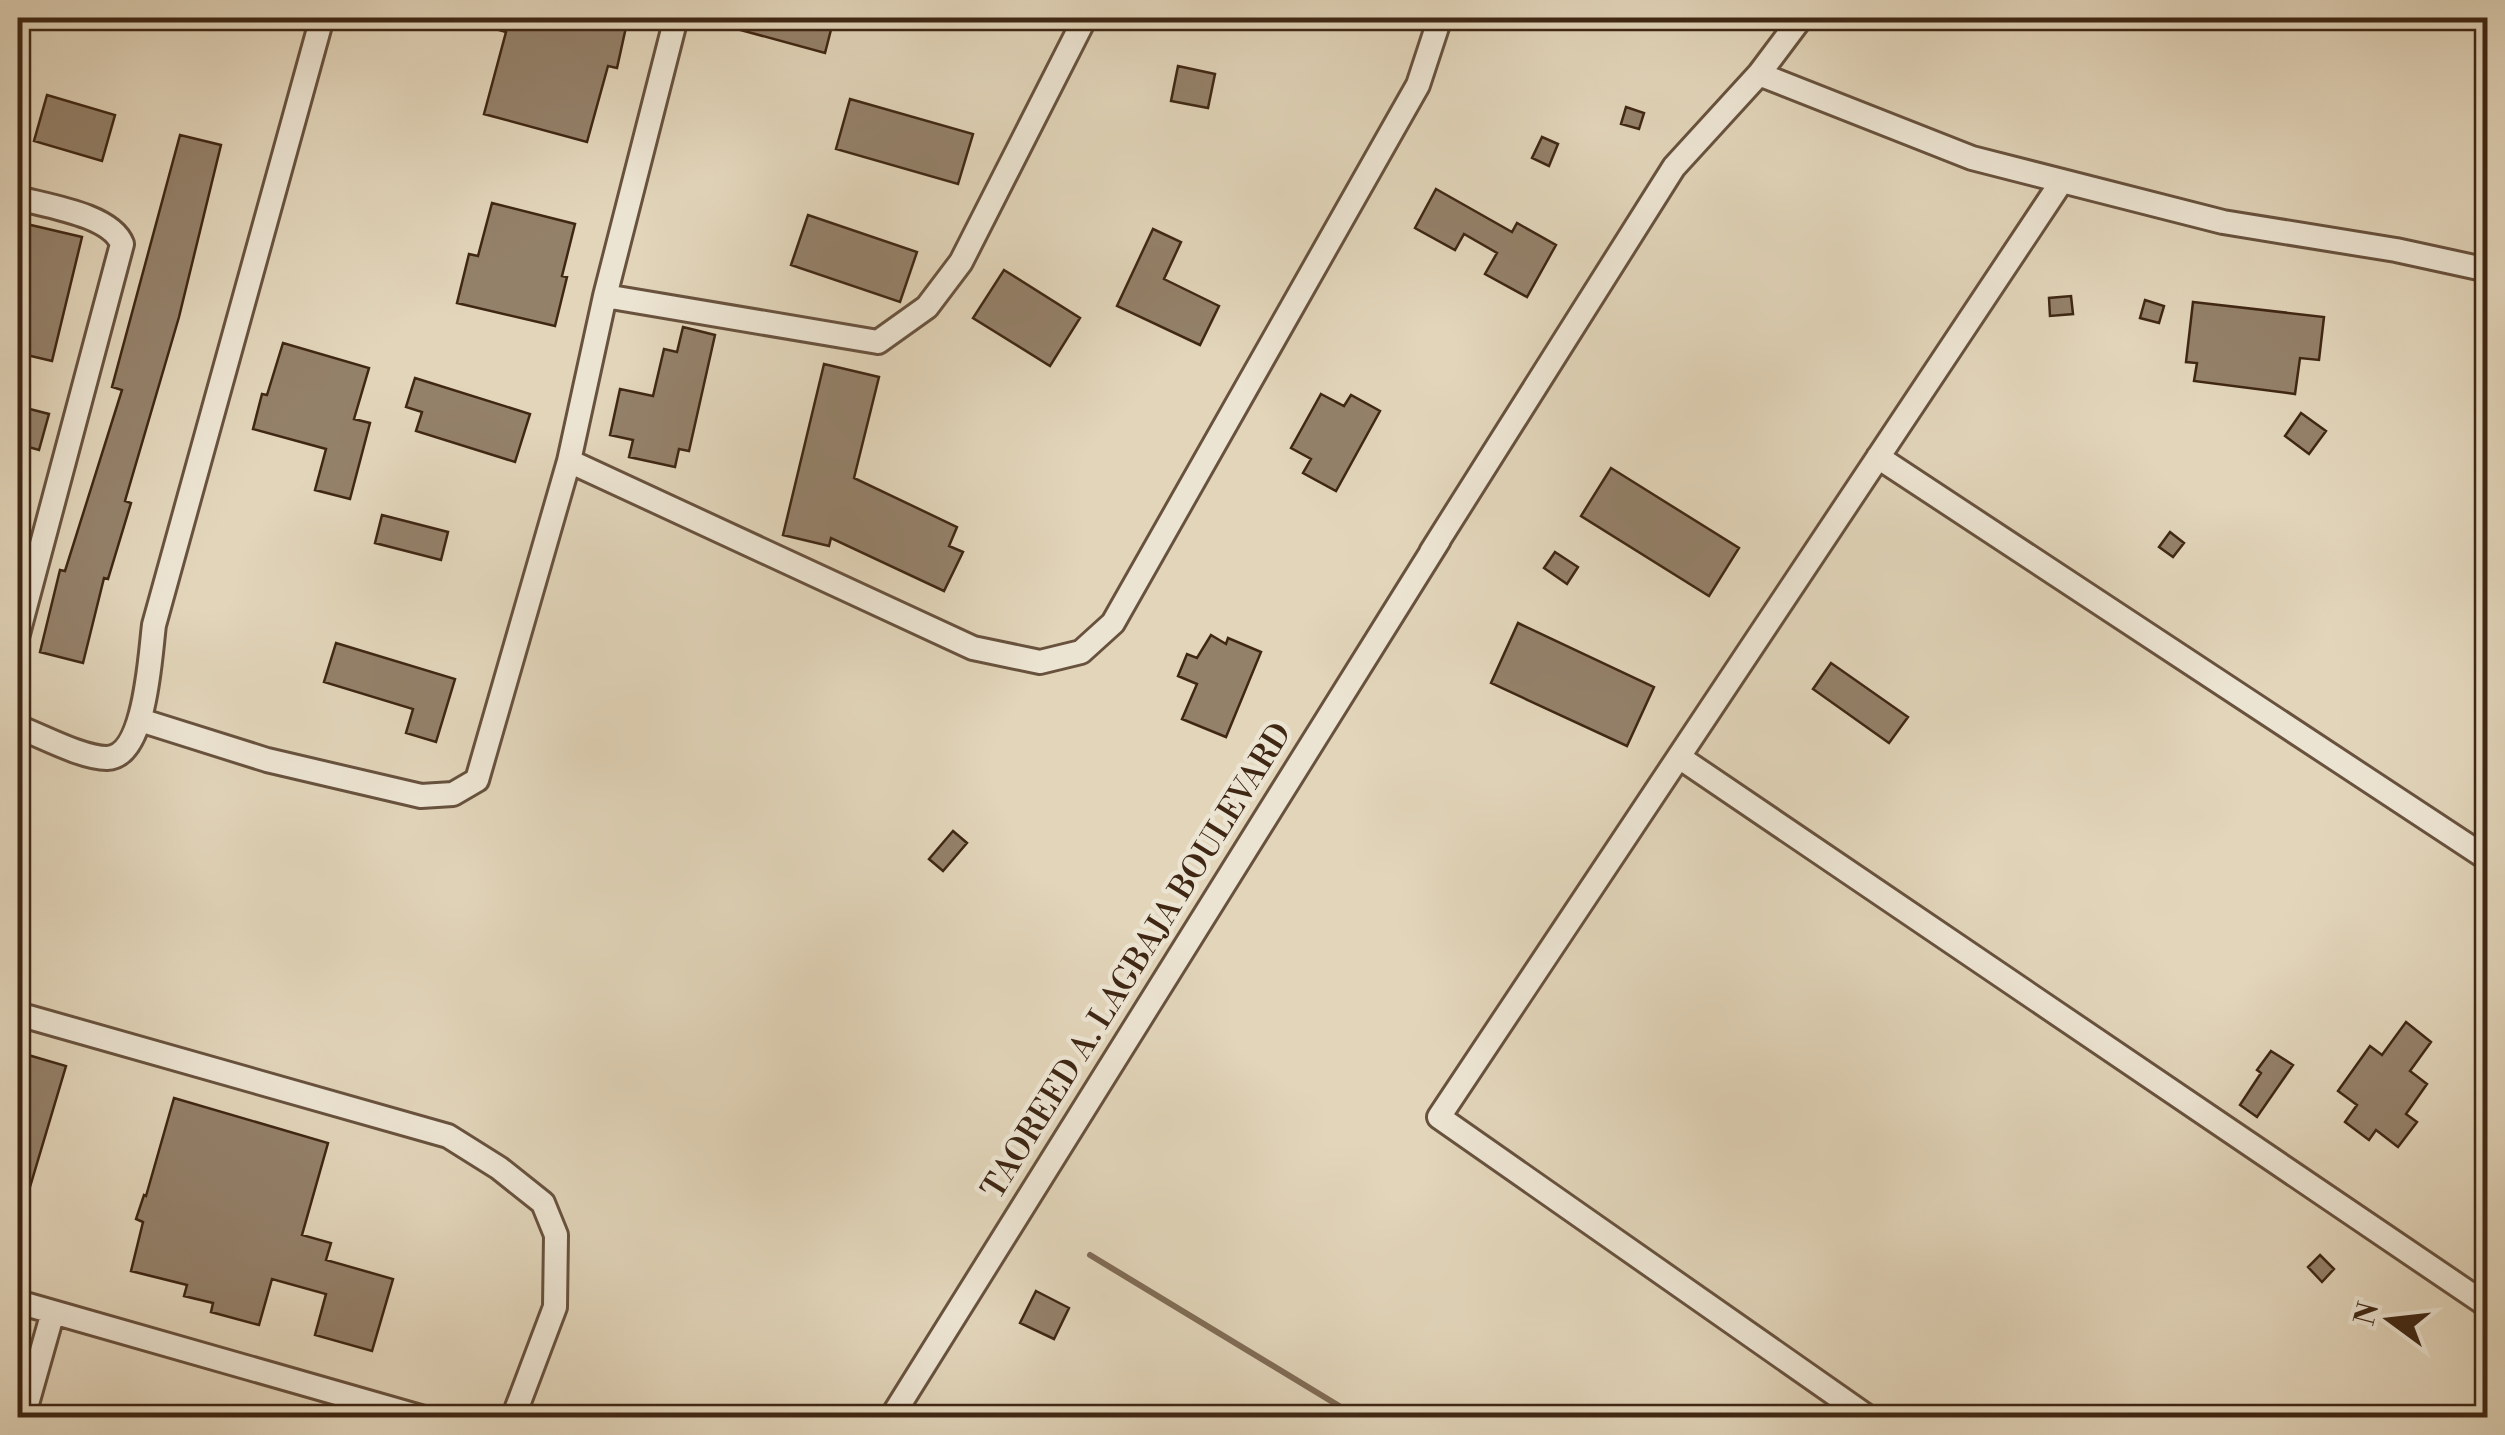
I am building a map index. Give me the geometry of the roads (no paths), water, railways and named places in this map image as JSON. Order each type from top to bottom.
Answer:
[{"type":"street","points":[[18,727],[87,754],[110,758],[126,751],[140,720],[154,625],[322,18]]},
{"type":"street","points":[[140,720],[267,760],[420,796],[453,794],[477,780],[569,461],[605,296],[676,18]]},
{"type":"street","points":[[605,296],[878,342],[927,307],[961,262],[1085,18]]},
{"type":"street","points":[[569,461],[973,648],[1040,662],[1081,652],[1114,623],[1418,85],[1440,18]]},
{"type":"street","name":"TAOREED A. LAGBAJA BOULEVARD","points":[[1307,749],[1674,168],[1759,74],[1801,18]]},
{"type":"street","points":[[1759,74],[1972,158],[2223,222],[2396,250],[2488,270]]},
{"type":"street","points":[[1868,1418],[1439,1117],[2062,182]]},
{"type":"street","points":[[18,198],[98,221],[118,232],[122,244],[18,634]]},
{"type":"street","points":[[1878,457],[2488,859]]},
{"type":"street","name":"TAOREED A. LAGBAJA BOULEVARD","points":[[891,1418],[1439,540]]},
{"type":"street","points":[[1679,757],[2488,1306]]},
{"type":"street","points":[[18,1014],[448,1136],[499,1168],[543,1203],[556,1236],[555,1307],[513,1418]]},
{"type":"street","points":[[18,1302],[424,1418]]},
{"type":"street","points":[[23,1418],[53,1312]]},
{"type":"waterway","points":[[1090,1255],[1359,1418]]}]
